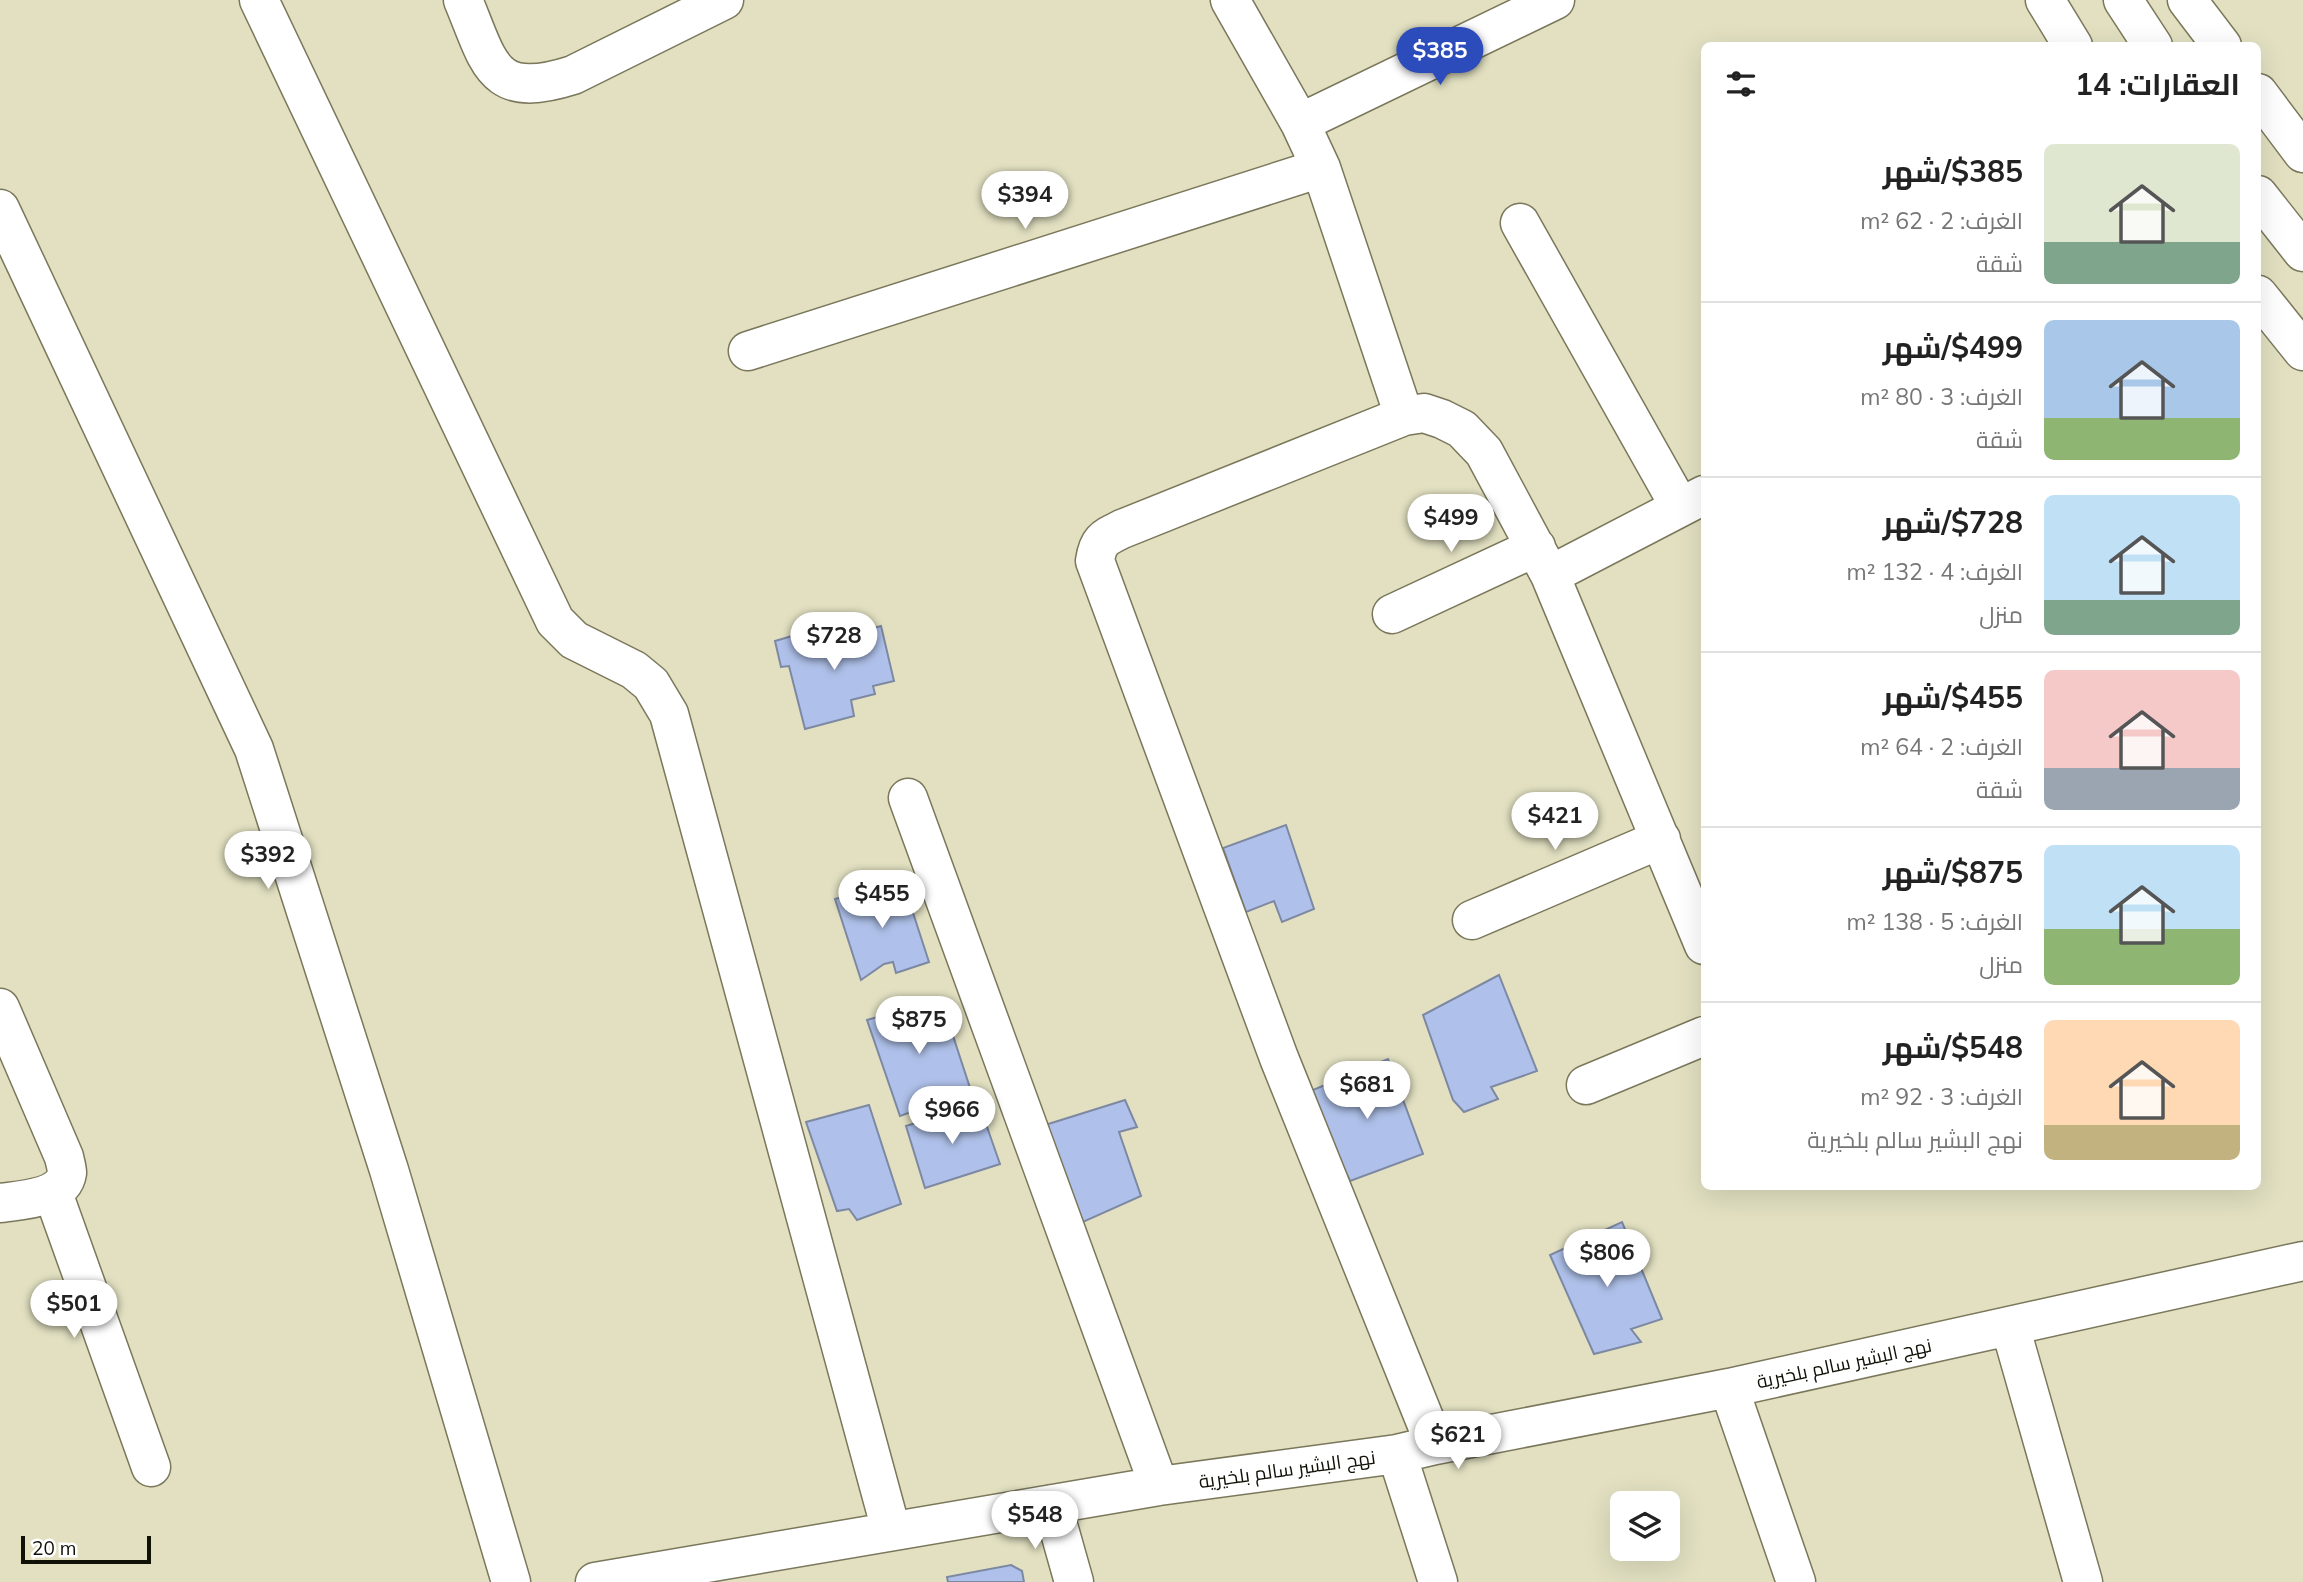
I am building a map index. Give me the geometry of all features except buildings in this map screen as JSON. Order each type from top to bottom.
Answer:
[{"type":"street","points":[[260,0],[555,621],[574,640],[634,670],[650,684],[669,714],[891,1530]]},
{"type":"street","points":[[463,0],[491,68],[506,79],[526,85],[546,83],[573,75],[723,0]]},
{"type":"street","points":[[1230,0],[1300,123],[1321,168],[1404,416]]},
{"type":"street","points":[[1300,123],[1555,0]]},
{"type":"street","points":[[2045,0],[2071,42]]},
{"type":"street","points":[[2123,0],[2150,42]]},
{"type":"street","points":[[2187,0],[2219,42]]},
{"type":"street","points":[[2261,97],[2303,153]]},
{"type":"street","points":[[748,351],[1321,168]]},
{"type":"street","points":[[2261,199],[2303,252]]},
{"type":"street","points":[[0,209],[254,749],[388,1170],[511,1582]]},
{"type":"street","points":[[1392,614],[1543,561],[1692,501],[1520,223]]},
{"type":"street","points":[[2261,299],[2303,351]]},
{"type":"street","points":[[1435,1445],[1279,1059],[1095,561],[1097,548],[1105,537],[1122,529],[1404,416],[1424,414],[1462,429],[1484,452],[1543,561],[1701,938]]},
{"type":"street","points":[[908,798],[1158,1486]]},
{"type":"street","points":[[1472,920],[1661,839]]},
{"type":"street","points":[[0,1008],[64,1157],[67,1172],[63,1183],[53,1192],[0,1203]]},
{"type":"street","points":[[1586,1084],[1701,1037]]},
{"type":"street","points":[[53,1192],[151,1467]]},
{"type":"street","name":"نهج البشير سالم بلخيرية","points":[[595,1582],[777,1568],[891,1530],[1158,1486],[1397,1454],[1729,1388],[2303,1261]]},
{"type":"street","points":[[2010,1326],[2083,1582]]},
{"type":"street","points":[[1729,1388],[1796,1582]]},
{"type":"street","points":[[1397,1454],[1438,1582]]},
{"type":"street","points":[[1052,1504],[1074,1582]]}]
